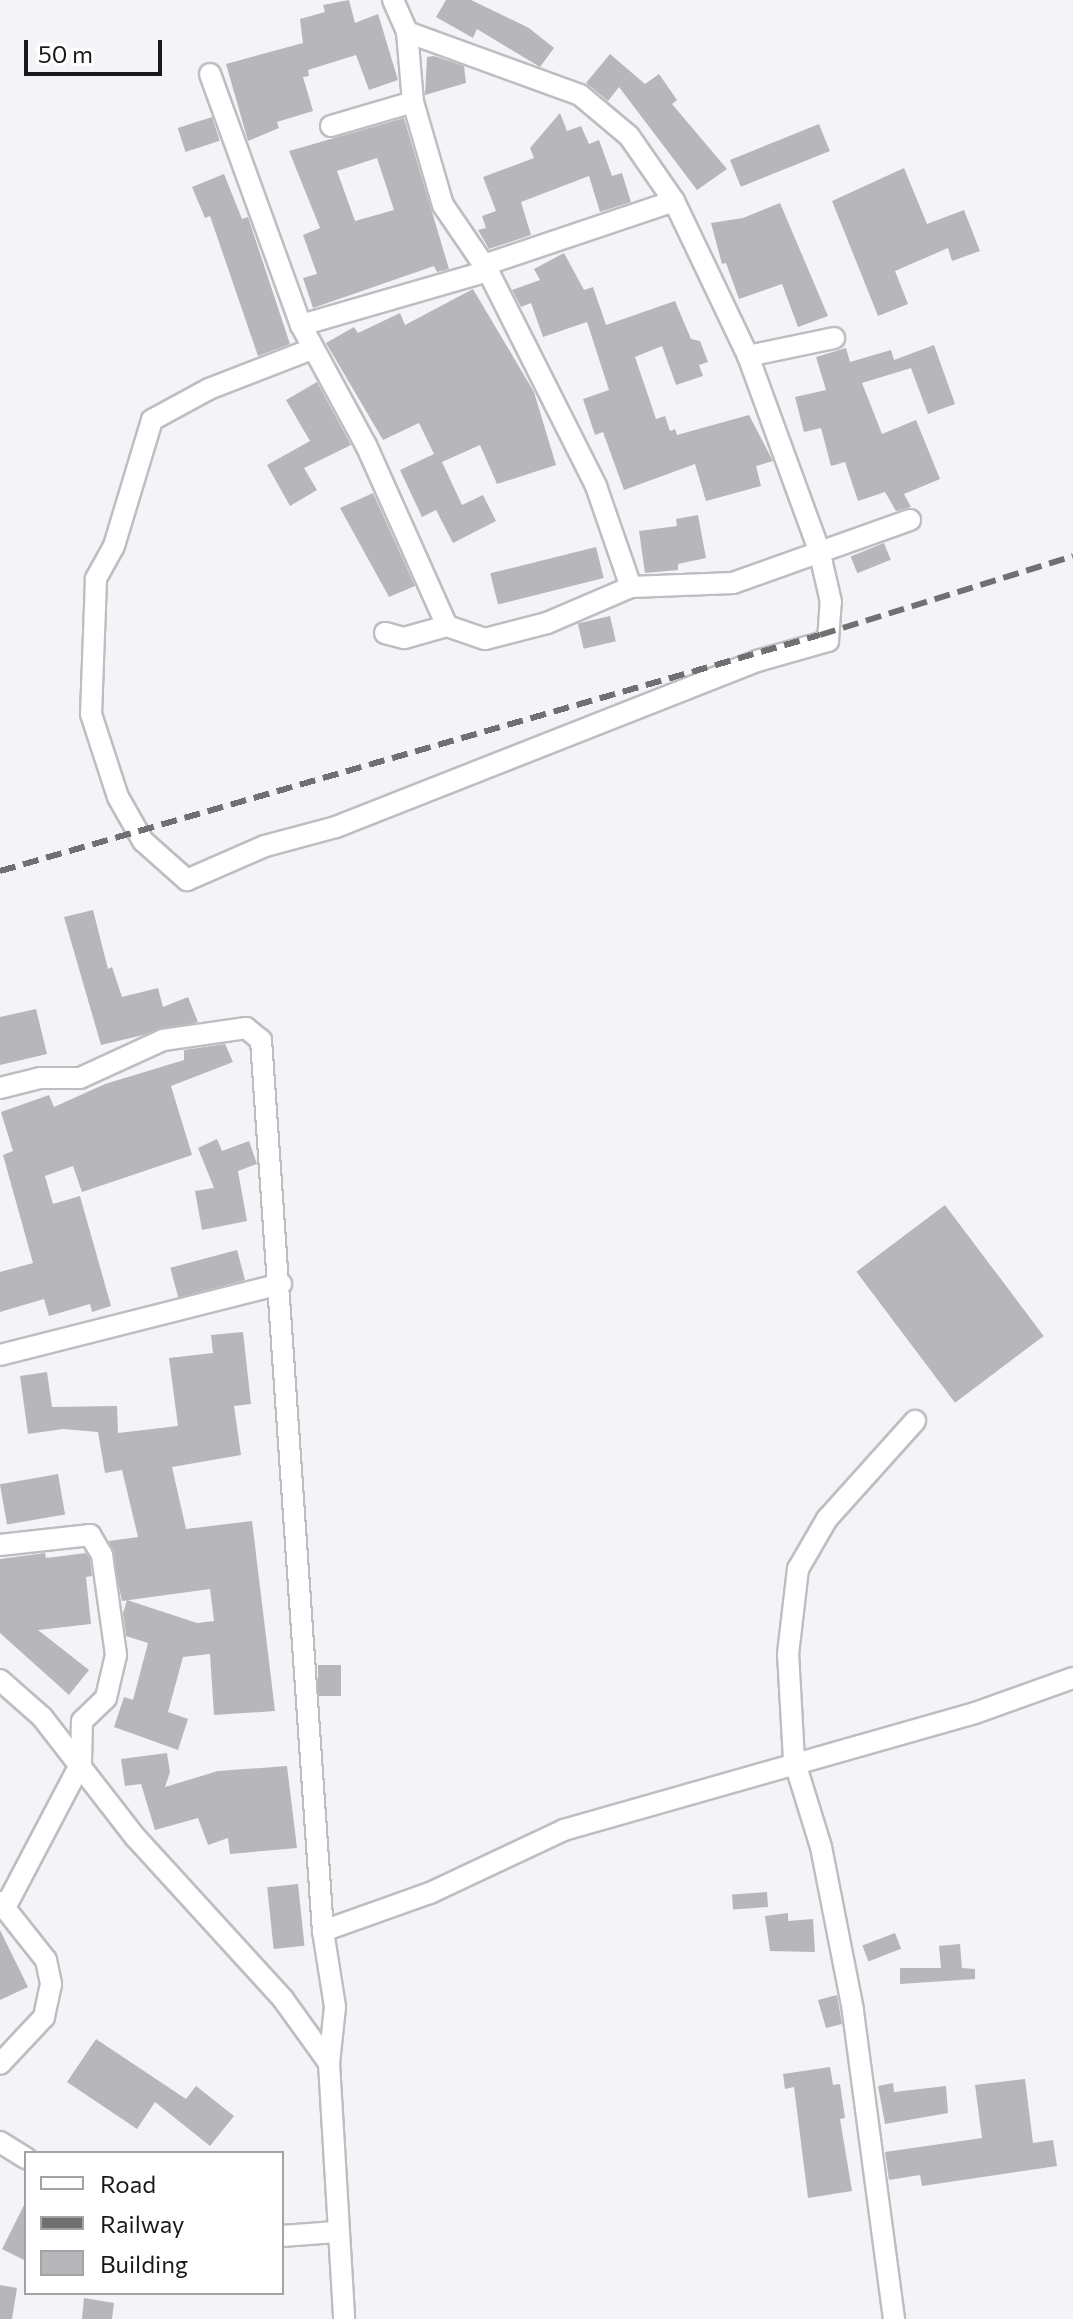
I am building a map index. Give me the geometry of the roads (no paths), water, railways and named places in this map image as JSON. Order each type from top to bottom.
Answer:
[{"type":"street","points":[[393,0],[407,32],[413,102],[443,205],[486,268],[596,486],[631,587]]},
{"type":"street","points":[[312,349],[209,389],[152,420],[114,546],[96,579],[91,714],[118,797],[143,841],[187,880],[265,846],[336,827],[757,661],[828,641],[831,602],[819,550],[748,356],[674,201],[629,136],[580,95],[407,32]]},
{"type":"street","points":[[210,74],[301,325],[366,445],[447,626]]},
{"type":"street","points":[[331,126],[413,102]]},
{"type":"street","points":[[301,325],[486,268],[674,201]]},
{"type":"street","points":[[748,356],[834,338]]},
{"type":"street","points":[[385,633],[404,638],[447,626],[485,639],[547,623],[631,587],[733,583],[910,520]]},
{"type":"street","points":[[0,1088],[40,1078],[80,1078],[163,1040],[246,1028],[255,1032],[261,1040],[281,1284],[288,1451],[323,1931],[335,2007],[329,2063],[337,2128],[336,2232],[344,2319]]},
{"type":"street","points":[[0,1355],[281,1284]]},
{"type":"street","points":[[894,2319],[853,2010],[821,1847],[794,1760],[788,1654],[798,1569],[827,1519],[915,1421]]},
{"type":"street","points":[[0,1545],[90,1535],[102,1555],[116,1655],[106,1698],[82,1721],[81,1763],[3,1905],[46,1960],[51,1984],[44,2017],[0,2064]]},
{"type":"street","points":[[323,1931],[430,1893],[564,1830],[794,1760],[975,1713],[1073,1678]]},
{"type":"street","points":[[0,1680],[81,1763],[136,1838],[283,1999],[329,2063]]},
{"type":"street","points":[[0,2142],[24,2157]]},
{"type":"street","points":[[284,2236],[336,2232]]},
{"type":"railway","points":[[0,871],[820,635],[1073,556]]}]
